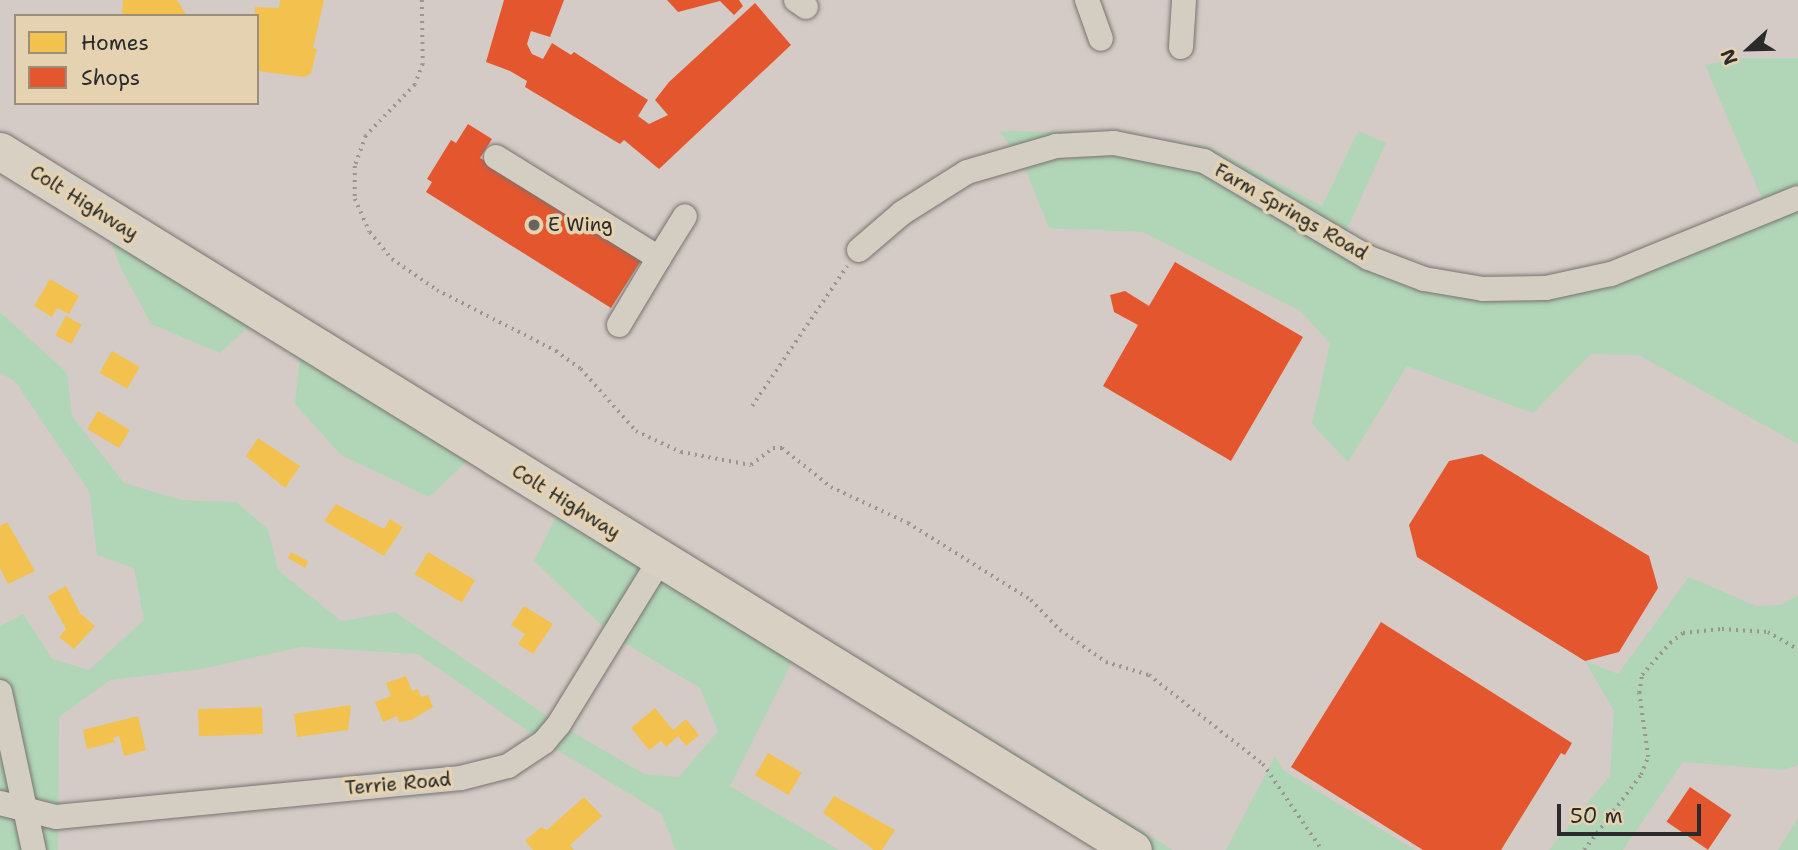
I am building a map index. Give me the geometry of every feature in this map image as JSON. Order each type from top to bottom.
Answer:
[{"type":"highway","name":"Colt Highway","points":[[0,151],[1133,850]]},
{"type":"street","points":[[1087,0],[1101,39]]},
{"type":"street","points":[[1181,47],[1184,0]]},
{"type":"street","name":"Farm Springs Road","points":[[859,250],[902,214],[957,177],[996,160],[1056,146],[1115,143],[1204,161],[1369,258],[1424,279],[1483,289],[1580,283],[1642,264],[1798,198]]},
{"type":"street","points":[[496,157],[659,258]]},
{"type":"street","points":[[620,325],[685,216]]},
{"type":"street","name":"Terrie Road","points":[[0,803],[41,815],[69,815],[461,778],[508,766],[544,742],[559,724],[660,560]]},
{"type":"street","points":[[0,692],[29,810],[34,850]]},
{"type":"path","points":[[422,0],[423,64],[415,85],[366,136],[355,166],[355,199],[370,232],[391,259],[437,290],[556,351],[581,369],[636,431],[681,452],[751,465],[773,448],[782,448],[831,487],[908,523],[1031,600],[1060,631],[1106,662],[1149,675],[1263,764],[1322,850]]},
{"type":"path","points":[[752,407],[859,250]]},
{"type":"path","points":[[1584,850],[1642,775],[1648,757],[1639,693],[1642,675],[1670,643],[1683,633],[1722,629],[1768,632],[1798,649]]},
{"type":"green space","points":[[1738,58],[1798,58],[1798,444],[1639,355],[1591,354],[1533,413],[1407,366],[1348,462],[1312,424],[1330,344],[1301,311],[1143,232],[1049,228],[1025,168],[1000,131],[1099,133],[1209,147],[1322,206],[1358,131],[1386,143],[1341,242],[1369,258],[1546,288],[1767,210],[1705,65]]},
{"type":"green space","points":[[0,136],[1173,850],[1133,850],[800,646],[730,786],[839,850],[676,850],[661,813],[544,742],[418,654],[301,647],[201,669],[110,680],[59,717],[58,850],[0,850],[0,626],[23,614],[52,659],[89,670],[144,620],[134,568],[97,555],[89,491],[15,381],[0,373],[0,312],[67,373],[72,416],[124,483],[181,500],[236,502],[268,529],[278,570],[341,621],[395,612],[559,724],[644,774],[679,777],[718,731],[700,688],[613,636],[534,561],[564,501],[480,449],[429,497],[341,455],[295,404],[302,339],[262,314],[220,353],[151,324],[120,266],[101,214]]},
{"type":"green space","points":[[1689,577],[1756,606],[1782,605],[1798,595],[1798,765],[1782,770],[1683,762],[1623,850],[1549,850],[1610,776],[1614,711],[1585,661],[1618,674]]},
{"type":"green space","points":[[1275,756],[1283,770],[1415,850],[1226,850]]},
{"type":"green space","points":[[1798,818],[1798,850],[1778,850]]},
{"type":"building: Homes","points":[[123,0],[177,0],[186,14],[122,14]]},
{"type":"building: Homes","points":[[280,0],[324,0],[313,48],[317,49],[311,73],[305,77],[259,71],[259,14],[255,14],[255,7],[279,8]]},
{"type":"building: Homes","points":[[50,279],[79,296],[69,314],[57,308],[52,317],[34,306]]},
{"type":"building: Homes","points":[[66,316],[82,325],[71,344],[55,335]]},
{"type":"building: Homes","points":[[112,351],[140,367],[127,389],[100,373]]},
{"type":"building: Homes","points":[[98,411],[130,430],[119,448],[87,429]]},
{"type":"building: Homes","points":[[258,438],[300,466],[285,488],[246,456]]},
{"type":"building: Homes","points":[[336,504],[384,529],[390,519],[403,527],[384,556],[324,521]]},
{"type":"building: Homes","points":[[7,522],[35,571],[8,584],[0,568],[0,526]]},
{"type":"building: Homes","points":[[291,552],[308,561],[305,568],[288,558]]},
{"type":"building: Homes","points":[[428,552],[475,580],[462,603],[415,574]]},
{"type":"building: Homes","points":[[66,586],[80,613],[95,626],[74,649],[59,637],[66,629],[48,596]]},
{"type":"building: Homes","points":[[524,606],[553,624],[533,654],[518,644],[525,634],[511,625]]},
{"type":"building: Homes","points":[[406,676],[412,691],[418,689],[421,697],[428,695],[433,707],[411,720],[399,722],[397,716],[383,722],[375,702],[391,696],[386,683]]},
{"type":"building: Homes","points":[[351,705],[348,730],[297,737],[294,714]]},
{"type":"building: Homes","points":[[262,707],[263,734],[199,736],[198,709]]},
{"type":"building: Homes","points":[[655,708],[673,730],[686,719],[699,735],[686,746],[678,736],[666,747],[661,741],[649,750],[631,728]]},
{"type":"building: Homes","points":[[138,716],[146,750],[124,756],[119,736],[113,738],[115,742],[87,749],[83,730]]},
{"type":"building: Homes","points":[[768,753],[802,772],[789,795],[755,776]]},
{"type":"building: Homes","points":[[834,796],[895,830],[882,850],[874,850],[823,813]]},
{"type":"building: Homes","points":[[584,797],[602,816],[570,845],[574,850],[533,850],[525,841],[541,827],[547,830]]},
{"type":"building: Shops","points":[[504,0],[564,0],[550,37],[531,31],[527,44],[532,54],[543,59],[552,43],[571,55],[574,52],[648,100],[638,116],[649,124],[668,115],[655,100],[669,82],[755,3],[791,45],[659,169],[624,140],[620,144],[525,87],[527,81],[486,62]]},
{"type":"building: Shops","points":[[667,0],[739,0],[743,6],[734,15],[720,1],[678,12]]},
{"type":"building: Shops","name":"E Wing","points":[[468,124],[492,139],[480,158],[642,259],[611,308],[426,192],[432,182],[427,179],[451,140],[456,143]]},
{"type":"building: Shops","points":[[1175,262],[1303,337],[1231,461],[1103,386],[1138,325],[1114,312],[1110,295],[1125,291],[1149,306]]},
{"type":"building: Shops","points":[[1482,454],[1649,556],[1658,588],[1619,652],[1585,661],[1417,557],[1409,525],[1449,461]]},
{"type":"building: Shops","points":[[1381,622],[1572,743],[1565,755],[1561,753],[1501,850],[1423,850],[1291,767]]},
{"type":"building: Shops","points":[[1690,787],[1731,815],[1708,850],[1667,822]]},
{"type":"place","name":"E Wing","points":[[534,225]]}]
